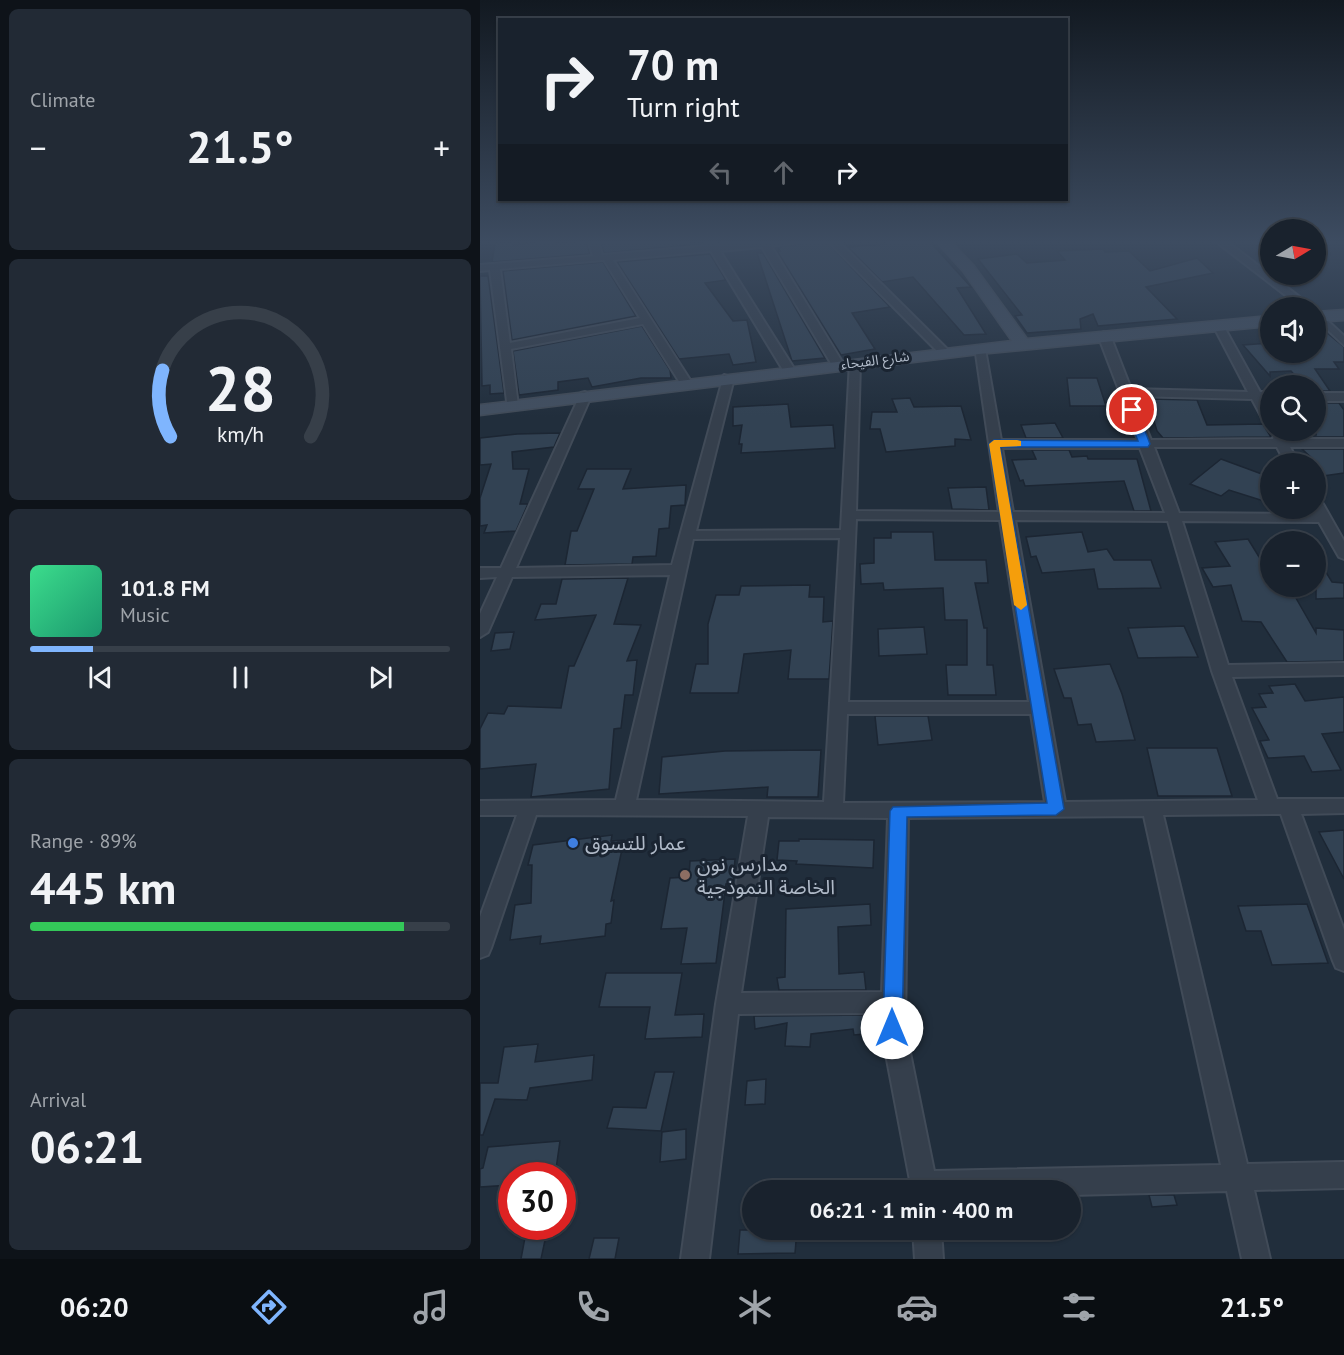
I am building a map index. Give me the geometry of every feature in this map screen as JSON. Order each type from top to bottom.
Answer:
[{"type":"street","points":[[499,299],[512,406]]},
{"type":"street","points":[[631,299],[686,383]]},
{"type":"street","points":[[744,299],[789,370]]},
{"type":"street","points":[[802,299],[846,364],[849,515],[833,810]]},
{"type":"street","points":[[890,299],[944,352]]},
{"type":"street","points":[[990,299],[1022,344]]},
{"type":"street","points":[[1326,314],[1344,315]]},
{"type":"street","points":[[506,347],[646,320]]},
{"type":"street","name":"شارع الفيحاء","points":[[480,410],[944,352],[1260,322]]},
{"type":"street","points":[[1326,324],[1344,342]]},
{"type":"street","points":[[1218,325],[1260,404]]},
{"type":"street","points":[[1104,335],[1174,518],[1221,671],[1344,961]]},
{"type":"street","points":[[979,349],[1005,516],[1056,809]]},
{"type":"street","points":[[624,807],[687,535],[728,378]]},
{"type":"street","points":[[1125,392],[1260,395]]},
{"type":"street","points":[[480,632],[585,396]]},
{"type":"street","points":[[1326,397],[1344,397]]},
{"type":"street","points":[[1281,441],[1288,453]]},
{"type":"street","points":[[994,444],[1344,443]]},
{"type":"street","points":[[849,515],[1260,519]]},
{"type":"street","points":[[1323,519],[1344,554]]},
{"type":"street","points":[[687,535],[847,534]]},
{"type":"street","points":[[480,573],[679,570]]},
{"type":"street","points":[[1221,671],[1344,669]]},
{"type":"street","points":[[840,708],[1038,708]]},
{"type":"street","points":[[480,808],[624,807],[898,811],[1344,806]]},
{"type":"street","points":[[480,948],[529,808]]},
{"type":"street","points":[[695,1259],[728,1004],[759,809]]},
{"type":"street","points":[[1152,809],[1256,1259]]},
{"type":"street","points":[[898,811],[892,1002],[896,1054],[923,1180]]},
{"type":"street","points":[[728,1004],[892,1002]]},
{"type":"street","points":[[1081,1183],[1344,1175]]},
{"type":"street","points":[[928,1240],[929,1259]]},
{"type":"building","points":[[480,299],[491,299],[504,393],[490,394],[490,385],[482,386]]},
{"type":"building","points":[[507,299],[625,299],[636,316],[512,340]]},
{"type":"building","points":[[640,299],[717,299],[733,321],[747,320],[756,362],[733,365],[729,354],[679,359]]},
{"type":"building","points":[[772,299],[790,299],[825,358],[792,361]]},
{"type":"building","points":[[806,299],[882,299],[890,307],[852,313],[875,349],[841,355]]},
{"type":"building","points":[[932,299],[964,299],[986,334],[964,335]]},
{"type":"building","points":[[1009,299],[1157,299],[1177,319],[1098,326],[1093,314],[1080,319],[1081,329],[1027,333],[1015,316],[1022,315]]},
{"type":"building","points":[[642,326],[670,370],[671,378],[641,378],[592,387],[588,378],[558,382],[558,390],[519,395],[513,351]]},
{"type":"building","points":[[1326,332],[1344,347],[1344,362],[1334,362],[1339,369],[1315,369],[1319,375],[1294,375],[1291,371],[1270,372],[1269,375],[1243,345],[1260,344],[1260,363],[1326,363]]},
{"type":"building","points":[[1067,378],[1097,378],[1106,406],[1070,406]]},
{"type":"building","points":[[910,398],[914,407],[961,406],[971,440],[955,439],[955,446],[886,452],[880,429],[870,429],[872,412],[897,412],[892,399]]},
{"type":"building","points":[[1147,399],[1197,400],[1207,425],[1260,424],[1260,437],[1163,438],[1157,431]]},
{"type":"building","points":[[1326,403],[1339,403],[1344,410],[1344,437],[1326,437]]},
{"type":"building","points":[[788,404],[791,427],[833,425],[835,448],[741,453],[742,444],[739,444],[742,425],[733,426],[733,407]]},
{"type":"building","points":[[1055,423],[1063,438],[1026,438],[1021,425]]},
{"type":"building","points":[[560,433],[554,447],[512,452],[513,469],[529,469],[520,504],[528,504],[516,531],[484,533],[487,525],[480,526],[480,498],[491,464],[480,465],[480,438]]},
{"type":"building","points":[[1302,449],[1344,449],[1344,473],[1326,476],[1326,453],[1306,453]]},
{"type":"building","points":[[1032,450],[1069,450],[1072,457],[1087,456],[1088,459],[1137,459],[1151,511],[1134,511],[1124,481],[1025,486],[1023,480],[1020,481],[1012,460],[1036,459]]},
{"type":"building","points":[[1221,459],[1260,473],[1260,500],[1229,490],[1221,496],[1190,484]]},
{"type":"building","points":[[587,469],[631,469],[623,489],[686,485],[685,505],[671,506],[669,528],[659,529],[656,556],[633,557],[632,564],[565,565],[571,531],[577,531],[594,489],[578,489]]},
{"type":"building","points":[[986,487],[989,510],[952,509],[948,488]]},
{"type":"building","points":[[891,532],[933,532],[935,560],[986,560],[988,583],[975,583],[984,628],[987,628],[987,665],[993,665],[996,695],[948,695],[946,665],[967,665],[967,620],[945,620],[943,588],[884,590],[883,583],[861,584],[860,564],[874,563],[874,538],[891,538]]},
{"type":"building","points":[[1082,532],[1088,552],[1107,549],[1114,560],[1151,560],[1161,588],[1098,589],[1094,569],[1042,573],[1036,556],[1031,557],[1026,537]]},
{"type":"building","points":[[1248,539],[1260,558],[1260,597],[1295,597],[1316,633],[1316,628],[1344,630],[1344,661],[1287,662],[1261,622],[1242,621],[1231,585],[1213,587],[1202,568],[1230,566],[1215,542]]},
{"type":"building","points":[[1326,572],[1332,582],[1344,583],[1344,598],[1316,599],[1316,597],[1326,597]]},
{"type":"building","points":[[628,578],[614,624],[641,625],[627,661],[637,660],[633,695],[625,695],[621,728],[614,729],[609,789],[531,797],[536,764],[480,769],[480,729],[488,713],[504,714],[508,706],[561,708],[569,666],[574,666],[596,615],[535,620],[541,604],[556,604],[562,579]]},
{"type":"building","points":[[810,585],[809,597],[824,597],[823,622],[833,621],[829,679],[788,679],[791,650],[744,654],[738,693],[690,693],[696,664],[708,664],[708,624],[716,595],[739,595],[741,586]]},
{"type":"building","points":[[1184,626],[1198,657],[1138,658],[1128,628]]},
{"type":"building","points":[[924,627],[927,654],[879,656],[878,629]]},
{"type":"building","points":[[514,632],[510,649],[491,651],[495,633]]},
{"type":"building","points":[[1110,664],[1122,694],[1135,740],[1096,742],[1091,724],[1078,725],[1071,698],[1064,698],[1054,669]]},
{"type":"building","points":[[1295,684],[1305,701],[1344,697],[1344,732],[1322,734],[1341,770],[1312,772],[1304,756],[1268,758],[1260,741],[1269,740],[1252,708],[1266,707],[1259,694],[1273,693],[1269,686]]},
{"type":"building","points":[[875,716],[928,716],[932,740],[878,745]]},
{"type":"building","points":[[1147,748],[1217,748],[1232,796],[1158,796]]},
{"type":"building","points":[[821,750],[818,797],[767,797],[768,787],[659,794],[662,757],[725,751]]},
{"type":"building","points":[[1344,830],[1344,879],[1319,832]]},
{"type":"building","points":[[612,835],[611,841],[624,840],[611,901],[614,900],[611,923],[606,924],[605,936],[540,944],[541,936],[510,940],[515,905],[531,903],[532,865],[528,865],[533,845]]},
{"type":"building","points":[[799,839],[874,840],[873,868],[796,864],[797,861],[777,860],[779,841],[799,841]]},
{"type":"building","points":[[735,859],[733,883],[726,884],[716,963],[681,964],[687,928],[661,929],[670,878],[689,877],[690,861]]},
{"type":"building","points":[[870,904],[871,925],[838,927],[839,974],[864,972],[866,990],[779,990],[777,978],[785,977],[786,909]]},
{"type":"building","points":[[1307,904],[1328,963],[1272,965],[1261,931],[1246,931],[1238,906]]},
{"type":"building","points":[[606,973],[682,973],[675,1015],[704,1014],[702,1037],[645,1039],[650,1007],[599,1007]]},
{"type":"building","points":[[872,1015],[874,1033],[854,1035],[853,1029],[811,1034],[810,1047],[785,1046],[787,1023],[755,1029],[754,1016]]},
{"type":"building","points":[[538,1044],[535,1062],[594,1055],[592,1080],[530,1088],[527,1100],[495,1099],[483,1135],[480,1135],[480,1083],[498,1083],[504,1047]]},
{"type":"building","points":[[655,1072],[674,1072],[661,1131],[607,1128],[613,1107],[646,1108]]},
{"type":"building","points":[[766,1079],[765,1104],[745,1105],[747,1081]]},
{"type":"building","points":[[686,1129],[686,1159],[660,1162],[662,1132]]},
{"type":"building","points":[[560,1141],[557,1162],[498,1162],[498,1186],[480,1187],[480,1169],[483,1168],[488,1147]]},
{"type":"building","points":[[1149,1195],[1174,1195],[1177,1205],[1152,1207]]},
{"type":"building","points":[[740,1230],[742,1230],[742,1240],[796,1240],[795,1253],[738,1254]]},
{"type":"building","points":[[594,1238],[619,1238],[615,1259],[589,1259]]},
{"type":"building","points":[[525,1240],[545,1240],[541,1259],[521,1259]]},
{"type":"slow traffic","points":[[1017,444],[994,444],[1021,605]]},
{"type":"place","name":"عمار للتسوق","points":[[573,843]]},
{"type":"place","name":"مدارس نون الخاصة النموذجية","points":[[685,875]]},
{"type":"route","points":[[892,1028],[898,811],[1056,809],[994,444],[1144,444],[1132,410]]}]
